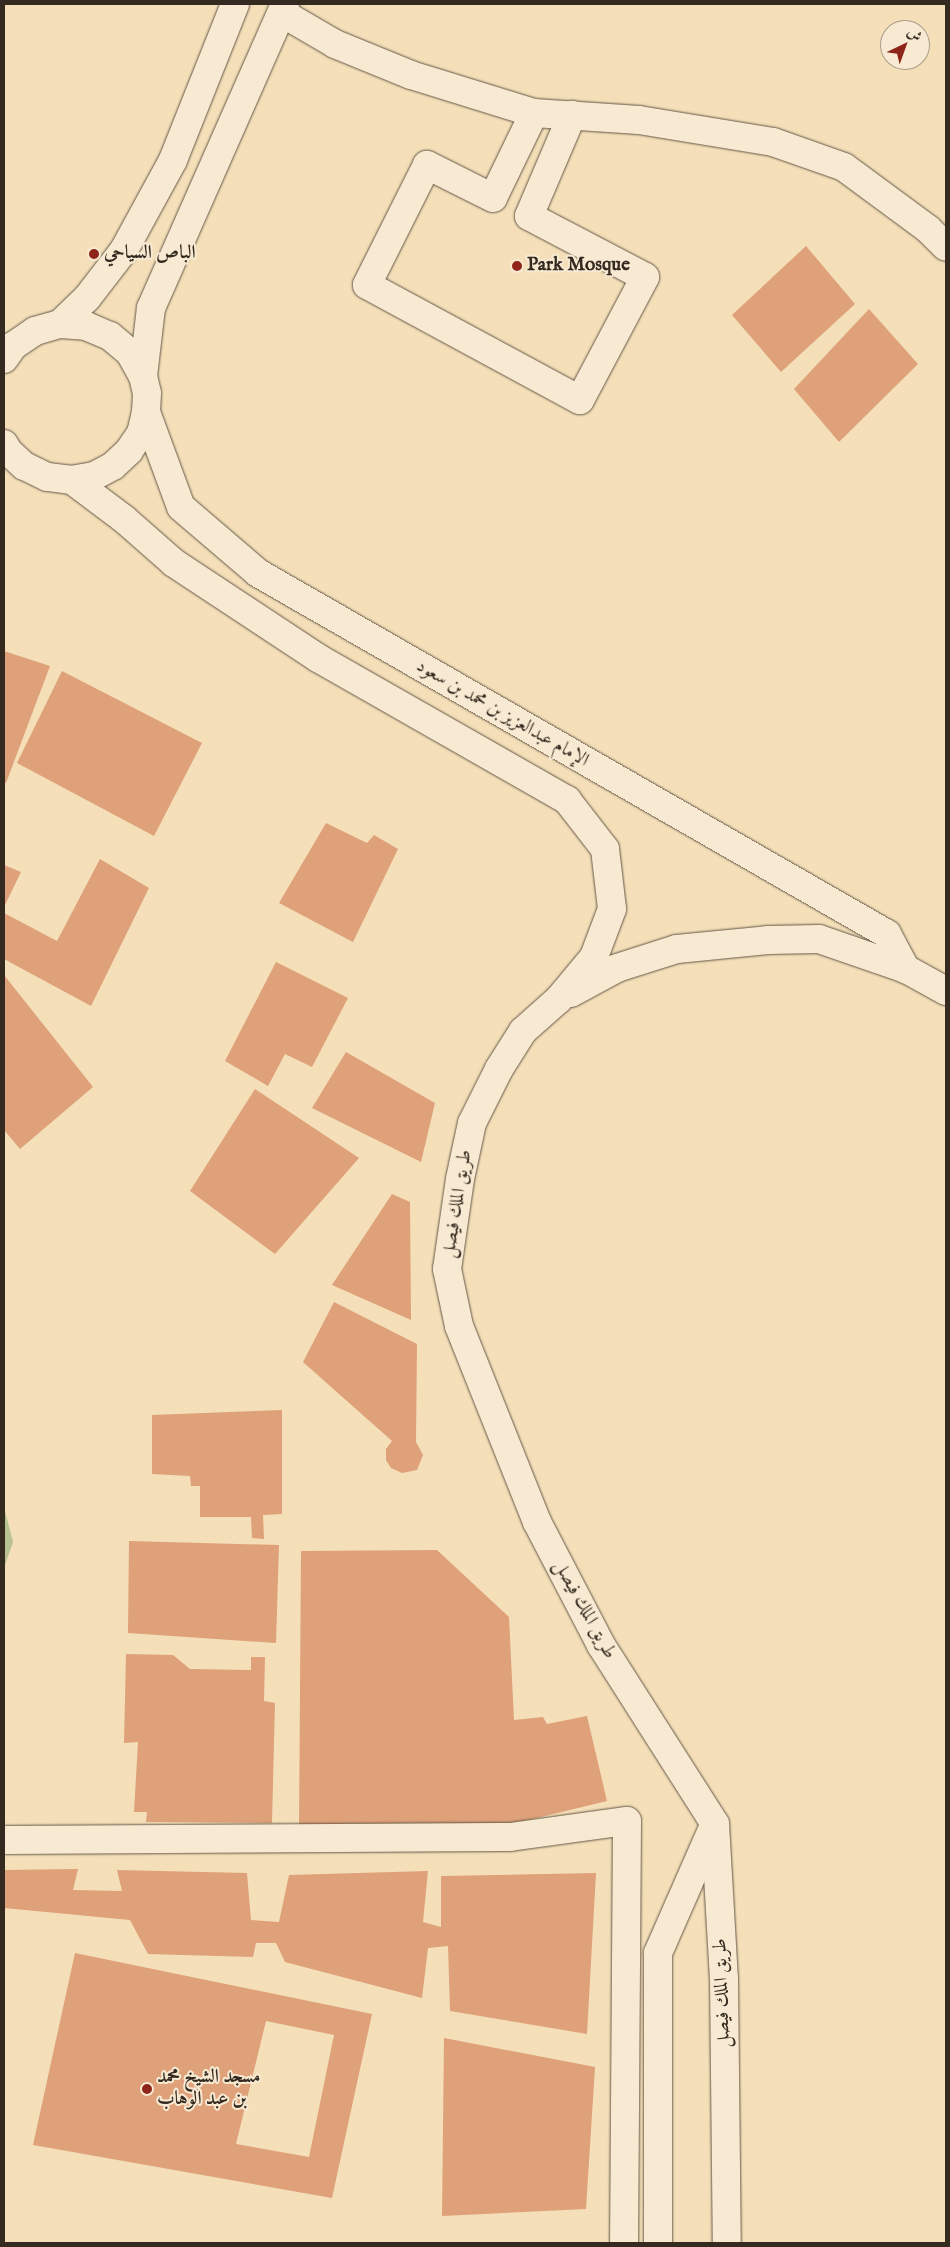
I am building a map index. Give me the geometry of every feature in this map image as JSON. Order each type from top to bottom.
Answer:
[{"type":"street","points":[[60,324],[87,298],[129,242],[173,160],[235,4]]},
{"type":"street","points":[[142,376],[151,308],[284,8],[335,44],[411,75],[534,113],[639,120],[773,142],[844,167],[928,229],[946,247]]},
{"type":"street","points":[[534,113],[493,198],[427,165],[368,285],[580,400],[646,277],[529,216],[572,115]]},
{"type":"street","points":[[4,359],[13,346],[35,331],[60,324],[86,326],[110,336],[130,353],[142,376],[147,393],[146,412],[141,433],[129,452],[113,466],[94,476],[72,480],[47,477],[14,464],[4,444]]},
{"type":"street","name":"الإمام عبدالعزيز بن محمد بن سعود","points":[[146,412],[181,506],[258,573],[887,934],[906,969]]},
{"type":"street","points":[[72,480],[124,519],[174,563],[318,658],[567,800],[605,849],[612,908],[594,957],[559,999]]},
{"type":"street","points":[[559,999],[617,968],[677,949],[768,940],[819,939],[906,969],[946,991]]},
{"type":"street","name":"طريق الملك فيصل","points":[[559,999],[522,1032],[499,1068],[472,1123],[460,1179],[447,1269],[460,1326],[537,1522],[601,1645],[715,1824],[724,1978],[727,2243]]},
{"type":"street","points":[[4,1840],[510,1837],[628,1821],[624,2243]]},
{"type":"street","points":[[658,2243],[658,1953],[715,1824]]},
{"type":"green space","points":[[4,1507],[13,1542],[4,1568]]},
{"type":"building","points":[[806,246],[855,304],[781,372],[732,315]]},
{"type":"building","points":[[869,309],[918,364],[839,442],[794,389]]},
{"type":"building","points":[[4,651],[50,666],[6,783],[4,782]]},
{"type":"building","points":[[62,671],[202,743],[154,836],[17,763]]},
{"type":"building","points":[[326,823],[367,843],[374,835],[398,849],[353,942],[279,903]]},
{"type":"building","points":[[100,859],[149,888],[91,1006],[4,959],[4,913],[57,941]]},
{"type":"building","points":[[4,865],[21,872],[4,907]]},
{"type":"building","points":[[276,962],[348,998],[312,1067],[285,1054],[268,1086],[225,1061]]},
{"type":"building","points":[[4,975],[93,1087],[20,1149],[4,1130]]},
{"type":"building","points":[[346,1052],[435,1103],[421,1162],[312,1108]]},
{"type":"building","points":[[255,1089],[359,1158],[275,1254],[190,1191]]},
{"type":"building","points":[[392,1194],[410,1202],[411,1320],[332,1285]]},
{"type":"building","points":[[334,1302],[417,1344],[416,1442],[423,1455],[417,1470],[402,1473],[391,1468],[386,1460],[386,1449],[392,1441],[303,1362]]},
{"type":"building","points":[[282,1410],[282,1514],[263,1515],[264,1539],[252,1538],[251,1517],[200,1517],[200,1486],[191,1486],[190,1476],[152,1474],[152,1415]]},
{"type":"building","points":[[129,1541],[279,1545],[276,1643],[128,1633]]},
{"type":"building","points":[[437,1550],[509,1617],[514,1720],[543,1717],[547,1724],[587,1716],[607,1801],[496,1828],[299,1828],[301,1551]]},
{"type":"building","points":[[126,1654],[173,1655],[190,1669],[251,1670],[251,1657],[265,1657],[264,1701],[275,1703],[272,1823],[146,1822],[147,1812],[134,1812],[138,1742],[124,1743]]},
{"type":"building","points":[[78,1869],[73,1890],[122,1891],[117,1870],[247,1873],[251,1920],[279,1922],[289,1875],[428,1871],[423,1922],[441,1927],[441,1876],[596,1873],[587,2034],[450,2011],[448,1946],[428,1948],[422,1998],[285,1962],[276,1943],[256,1943],[253,1957],[148,1954],[130,1920],[4,1908],[4,1870]]},
{"type":"building","name":"مسجد الشيخ محمد بن عبد الوهاب","points":[[75,1953],[372,2014],[332,2198],[33,2145]],"holes":[[[266,2021],[334,2035],[309,2157],[236,2144]]]},
{"type":"building","points":[[444,2038],[595,2067],[586,2209],[442,2216]]},
{"type":"place","name":"الباص السياحي","points":[[94,254]]},
{"type":"place","name":"Park Mosque","points":[[517,266]]},
{"type":"place","name":"مسجد الشيخ محمد بن عبد الوهاب","points":[[147,2089]]}]
